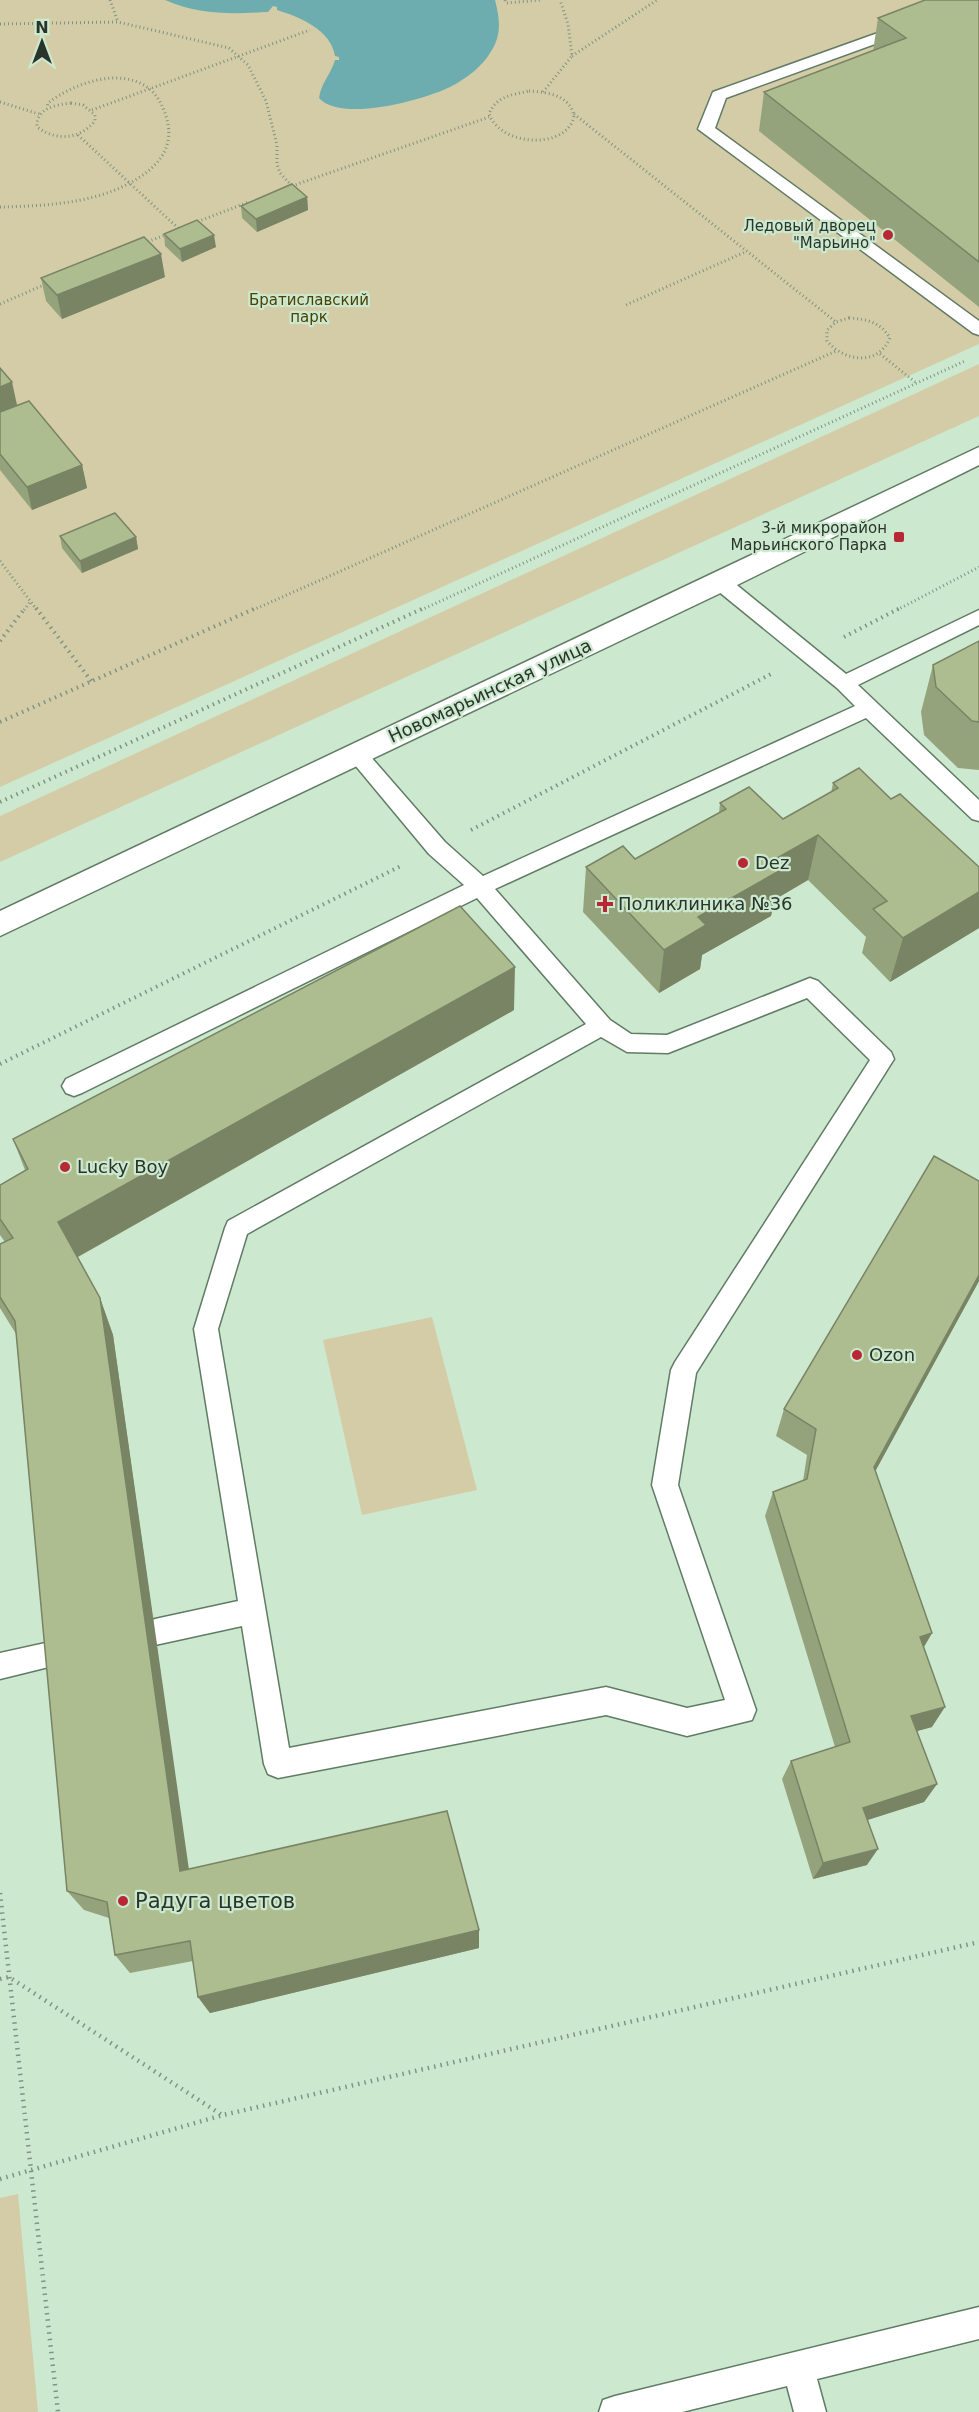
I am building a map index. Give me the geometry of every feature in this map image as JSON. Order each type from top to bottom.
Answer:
[{"type":"street","name":"Новомарьинская улица","points":[[0,924],[720,582],[979,455]]},
{"type":"lane","points":[[914,25],[719,95],[706,129],[979,329]]},
{"type":"lane","points":[[720,582],[844,683],[979,813]]},
{"type":"lane","points":[[844,683],[979,617]]},
{"type":"lane","points":[[74,1086],[480,887],[869,708]]},
{"type":"lane","points":[[357,754],[437,848],[480,887],[602,1026],[627,1043],[668,1044],[810,987],[883,1059],[684,1370],[665,1485],[742,1710],[687,1722],[606,1701],[278,1764],[206,1329],[237,1228],[602,1026]]},
{"type":"lane","points":[[155,1632],[253,1611]]},
{"type":"lane","points":[[0,1666],[59,1653]]},
{"type":"lane","points":[[615,2412],[979,2323]]},
{"type":"lane","points":[[798,2367],[810,2412]]},
{"type":"path","points":[[110,0],[118,22]]},
{"type":"path","points":[[505,0],[506,3],[541,0]]},
{"type":"path","points":[[560,0],[568,24],[572,56]]},
{"type":"path","points":[[543,92],[572,56],[657,0]]},
{"type":"path","points":[[0,24],[118,22],[229,48],[248,65],[267,101],[277,145],[277,164],[280,173],[292,186]]},
{"type":"path","points":[[92,110],[310,30]]},
{"type":"path","points":[[0,207],[77,200],[130,184],[152,168],[166,151],[170,136],[167,118],[150,89],[140,83],[127,80],[93,82],[56,95],[48,103],[47,108]]},
{"type":"path","points":[[574,114],[573,122],[568,129],[548,139],[535,140],[521,140],[498,131],[491,124],[489,117],[490,109],[504,96],[543,92],[558,97],[569,104],[574,114],[836,322]]},
{"type":"path","points":[[0,102],[39,114]]},
{"type":"path","points":[[71,103],[83,105],[92,110],[95,121],[92,127],[78,135],[64,137],[43,132],[37,127],[36,120],[39,114],[47,108],[71,103]]},
{"type":"path","points":[[282,190],[489,117]]},
{"type":"path","points":[[78,135],[179,229]]},
{"type":"path","points":[[140,244],[251,202]]},
{"type":"path","points":[[626,305],[745,252]]},
{"type":"path","points":[[0,304],[51,282]]},
{"type":"path","points":[[849,318],[863,318],[876,322],[886,329],[890,338],[888,347],[880,354],[853,358],[836,351],[830,346],[826,336],[836,322],[849,318]]},
{"type":"path","points":[[0,722],[836,351]]},
{"type":"path","points":[[880,354],[915,382]]},
{"type":"path","points":[[0,802],[968,359]]},
{"type":"path","points":[[0,561],[92,682]]},
{"type":"path","points":[[0,1064],[437,848],[979,567]]},
{"type":"path","points":[[0,641],[31,601]]},
{"type":"path","points":[[0,1893],[58,2412]]},
{"type":"path","points":[[0,2179],[223,2115],[979,1942]]},
{"type":"path","points":[[0,1979],[9,1977],[223,2115]]},
{"type":"green space","name":"Братиславский парк","points":[[0,0],[979,0],[979,344],[0,787]]},
{"type":"green space","points":[[979,364],[979,416],[0,862],[0,816]]},
{"type":"green space","points":[[432,1317],[477,1490],[362,1515],[323,1340]]},
{"type":"green space","points":[[18,2194],[38,2412],[0,2412],[0,2198]]},
{"type":"water","points":[[165,0],[495,0],[499,27],[497,40],[487,58],[473,72],[452,86],[404,103],[384,107],[345,109],[330,105],[319,98],[335,60],[339,60],[339,57],[335,56],[327,39],[313,26],[273,6],[268,12],[215,12],[190,8]]},
{"type":"building","points":[[925,0],[979,0],[979,262],[764,92],[906,38],[878,18]]},
{"type":"building","points":[[292,184],[307,197],[256,219],[241,206]]},
{"type":"building","points":[[197,220],[214,235],[180,249],[164,234]]},
{"type":"building","points":[[144,237],[161,254],[57,295],[41,278]]},
{"type":"building","points":[[0,368],[12,382],[0,387]]},
{"type":"building","points":[[29,401],[82,465],[27,487],[0,454],[0,412]]},
{"type":"building","points":[[115,513],[136,537],[80,561],[60,536]]},
{"type":"building","points":[[979,641],[979,722],[972,721],[936,687],[933,665]]},
{"type":"building","points":[[859,768],[891,799],[900,794],[979,867],[979,892],[903,938],[873,909],[887,901],[818,835],[770,862],[779,871],[698,917],[706,925],[664,950],[586,867],[623,846],[635,859],[726,809],[720,803],[749,787],[783,819],[838,788],[833,783]]},
{"type":"building","points":[[460,906],[515,967],[58,1222],[100,1298],[180,1871],[447,1811],[479,1930],[198,1997],[190,1941],[115,1955],[107,1902],[67,1891],[15,1321],[0,1297],[0,1244],[13,1238],[0,1219],[0,1185],[28,1169],[13,1139]]},
{"type":"building","points":[[934,1156],[979,1181],[979,1275],[874,1467],[932,1633],[920,1637],[945,1707],[911,1716],[937,1784],[863,1808],[878,1849],[823,1863],[791,1761],[850,1742],[773,1492],[807,1479],[816,1429],[784,1409]]},
{"type":"place","name":"Ледовый дворец \"Марьино\"","points":[[888,235]]},
{"type":"place","name":"3-й микрорайон Марьинского Парка","points":[[899,537]]},
{"type":"place","name":"Dez","points":[[743,863]]},
{"type":"place","name":"Поликлиника №36","points":[[605,904]]},
{"type":"place","name":"Lucky Boy","points":[[65,1167]]},
{"type":"place","name":"Ozon","points":[[857,1355]]},
{"type":"place","name":"Радуга цветов","points":[[123,1901]]}]
